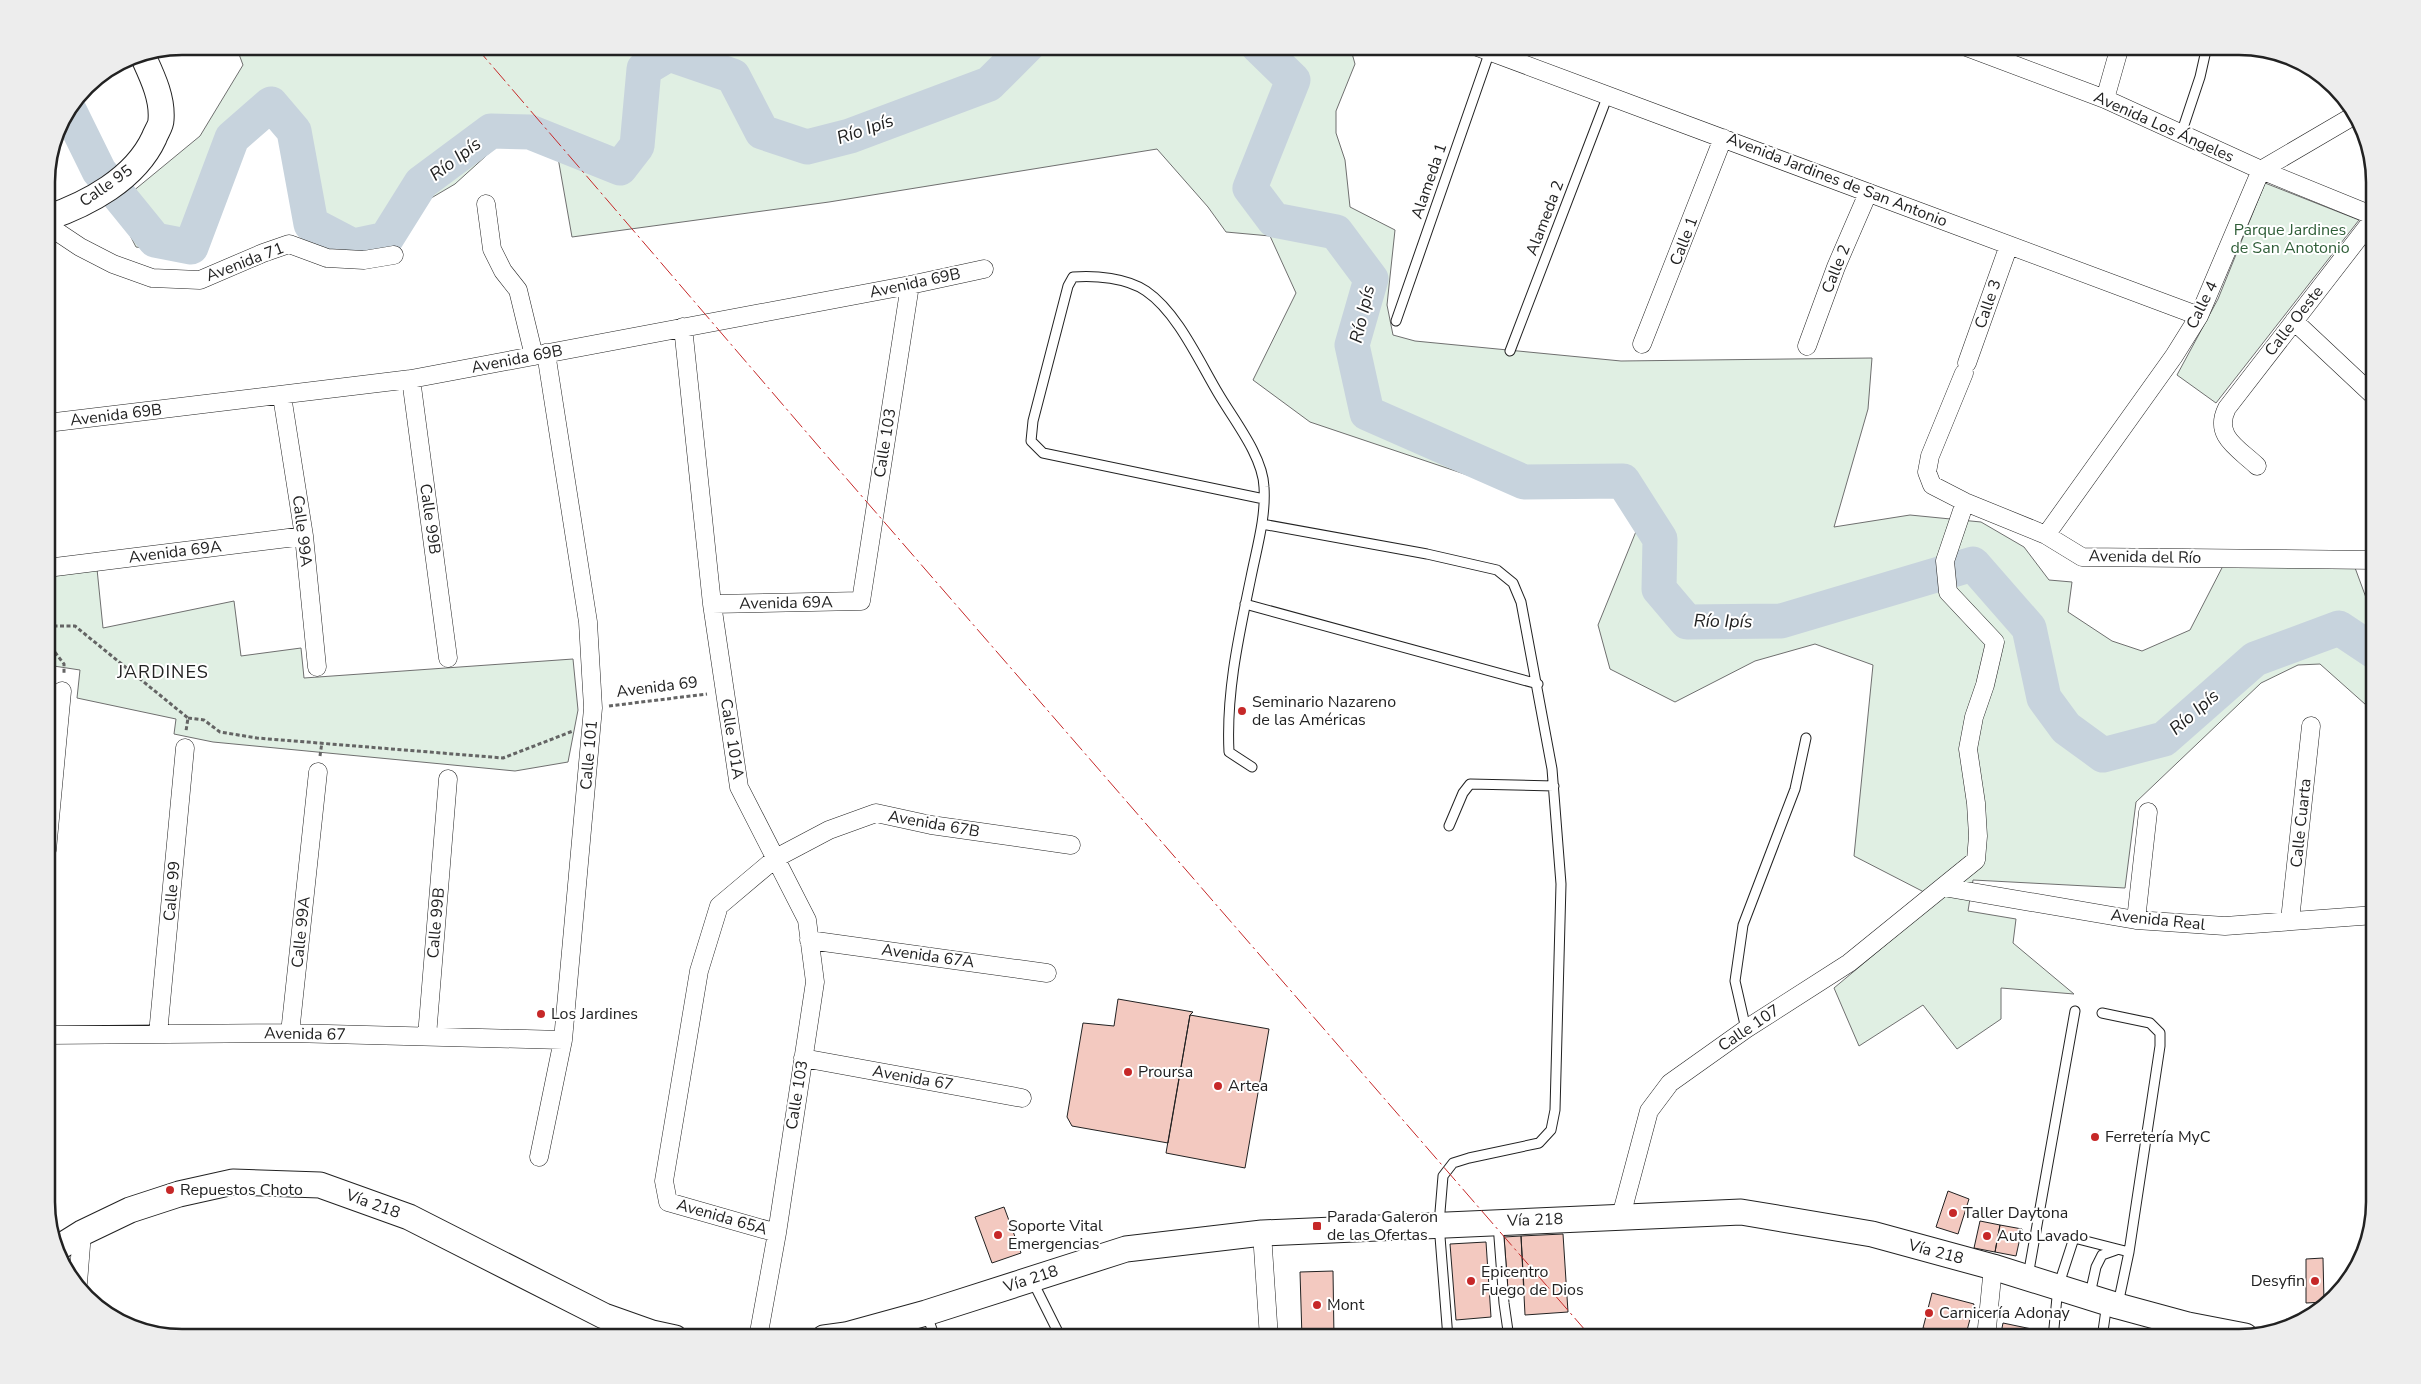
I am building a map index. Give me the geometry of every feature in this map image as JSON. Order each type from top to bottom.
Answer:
[{"type":"main road","name":"Calle 95","points":[[55,215],[71,210],[128,175],[147,153],[161,121],[157,88],[145,61]]},
{"type":"main road","name":"Vía 218","points":[[63,1245],[82,1233],[130,1210],[179,1194],[233,1182],[320,1185],[409,1217],[604,1316],[641,1329]]},
{"type":"main road","name":"Vía 218","points":[[868,1329],[926,1313],[1126,1249],[1262,1233],[1498,1221],[1741,1212],[1872,1234],[1993,1267],[2105,1302],[2209,1329]]},
{"type":"street","name":"Avenida Jardines de San Antonio","points":[[1498,55],[2198,316]]},
{"type":"street","name":"Avenida Los Ángeles","points":[[1988,55],[2105,99],[2261,170],[2366,214]]},
{"type":"street","points":[[2105,99],[2117,55]]},
{"type":"street","points":[[2261,170],[2349,119]]},
{"type":"street","name":"Calle 1","points":[[1642,344],[1723,138]]},
{"type":"street","name":"Calle 4","points":[[2046,535],[2174,356],[2198,316],[2261,170]]},
{"type":"street","name":"Calle 2","points":[[1807,346],[1836,267],[1868,192]]},
{"type":"street","name":"Calle 101","points":[[486,204],[492,249],[503,272],[518,290],[540,354],[588,622],[592,716],[563,1040],[539,1157]]},
{"type":"street","name":"Calle Oeste","points":[[2257,466],[2226,437],[2222,428],[2222,418],[2227,408],[2366,227]]},
{"type":"street","name":"Avenida 71","points":[[55,231],[80,247],[113,264],[152,278],[200,280],[263,252],[289,244],[327,258],[364,260],[394,255]]},
{"type":"street","name":"Calle 3","points":[[1965,368],[2009,245]]},
{"type":"street","name":"Avenida 69B","points":[[55,422],[411,379],[910,286],[984,268]]},
{"type":"street","name":"Calle 103","points":[[861,602],[910,286]]},
{"type":"street","points":[[2294,321],[2366,389]]},
{"type":"street","name":"Calle 101A","points":[[683,327],[712,604],[740,787],[776,858]]},
{"type":"street","name":"Avenida del Río","points":[[1965,368],[1930,456],[1927,472],[1932,485],[1965,502],[2046,535],[2082,557],[2366,560]]},
{"type":"street","name":"Calle 99B","points":[[411,379],[448,658]]},
{"type":"street","name":"Calle 99A","points":[[282,396],[304,536],[317,667]]},
{"type":"street","name":"Calle 107","points":[[1621,1216],[1649,1112],[1670,1083],[1746,1029],[1849,963],[1976,860],[1978,836],[1976,803],[1968,749],[1974,717],[1985,685],[1995,642],[1948,592],[1945,561],[1965,502]]},
{"type":"street","name":"Avenida 69A","points":[[55,567],[304,536]]},
{"type":"street","name":"Avenida 69A","points":[[712,604],[861,602]]},
{"type":"street","points":[[55,761],[62,691]]},
{"type":"street","name":"Calle Cuarta","points":[[2290,920],[2311,726]]},
{"type":"street","name":"Calle 99","points":[[158,1034],[185,748]]},
{"type":"street","name":"Calle 99A","points":[[290,1033],[318,772]]},
{"type":"street","name":"Calle 99B","points":[[427,1036],[448,779]]},
{"type":"street","points":[[2136,920],[2148,812]]},
{"type":"street","name":"Avenida 67B","points":[[776,858],[830,830],[876,813],[931,825],[1071,844]]},
{"type":"street","name":"Calle 103","points":[[760,1329],[777,1233],[815,982],[807,920],[776,858]]},
{"type":"street","name":"Avenida 65A","points":[[776,858],[719,906],[699,971],[664,1181],[668,1202],[777,1233]]},
{"type":"street","name":"Avenida Real","points":[[1942,887],[2136,920],[2225,926],[2366,916]]},
{"type":"street","name":"Avenida 67A","points":[[809,940],[1047,973]]},
{"type":"street","name":"Avenida 67","points":[[55,1035],[290,1033],[563,1040]]},
{"type":"street","name":"Avenida 67","points":[[803,1058],[1022,1098]]},
{"type":"street","points":[[79,1275],[82,1233]]},
{"type":"street","points":[[1262,1233],[1268,1329]]},
{"type":"street","points":[[1987,1329],[1993,1267]]},
{"type":"lane","name":"Alameda 1","points":[[1396,321],[1480,55]]},
{"type":"lane","points":[[2181,134],[2200,77],[2205,55]]},
{"type":"lane","name":"Alameda 2","points":[[1510,351],[1608,95]]},
{"type":"lane","points":[[1252,767],[1229,752],[1227,722],[1232,662],[1262,524],[1264,499],[1264,486],[1261,470],[1247,440],[1189,342],[1159,302],[1145,290],[1117,280],[1084,276],[1073,277],[1068,286],[1033,421],[1031,441],[1043,453],[1264,499]]},
{"type":"lane","points":[[1262,524],[1427,554],[1497,570],[1513,583],[1521,602],[1538,684],[1554,786],[1561,884],[1555,1110],[1551,1130],[1539,1143],[1454,1163],[1443,1176],[1439,1224],[1447,1329]]},
{"type":"lane","points":[[1245,604],[1538,684]]},
{"type":"lane","points":[[1746,1029],[1735,981],[1743,925],[1795,789],[1806,738]]},
{"type":"lane","points":[[1449,826],[1463,793],[1470,784],[1554,786]]},
{"type":"lane","points":[[2028,1278],[2075,1011]]},
{"type":"lane","points":[[2102,1013],[2150,1023],[2160,1033],[2160,1046],[2128,1252],[2105,1302]]},
{"type":"lane","points":[[1498,1221],[1508,1329]]},
{"type":"lane","points":[[2054,1329],[2058,1287],[2074,1238],[2128,1252]]},
{"type":"lane","points":[[2103,1329],[2105,1302],[2096,1268],[2102,1255],[2118,1250]]},
{"type":"lane","points":[[1031,1278],[1056,1329]]},
{"type":"lane","points":[[926,1313],[932,1329]]},
{"type":"path","points":[[55,626],[75,626],[188,718],[185,748]]},
{"type":"path","points":[[55,653],[64,664],[62,691]]},
{"type":"path","name":"Avenida 69","points":[[188,718],[204,720],[220,732],[257,738],[502,758],[541,745],[592,716],[725,692]]},
{"type":"green space","points":[[239,55],[1352,55],[1355,64],[1336,111],[1336,133],[1345,160],[1350,207],[1395,230],[1387,305],[1393,335],[1415,341],[1621,361],[1872,358],[1868,409],[1834,527],[1910,515],[1981,522],[2024,547],[2049,580],[2072,582],[2068,612],[2112,641],[2142,651],[2190,630],[2226,560],[2354,565],[2366,598],[2366,705],[2320,664],[2298,665],[2261,683],[2136,802],[2125,888],[1973,880],[1968,911],[2016,919],[2013,943],[2074,994],[2001,988],[2001,1019],[1957,1049],[1923,1005],[1859,1046],[1834,988],[1937,902],[1922,891],[1854,856],[1873,665],[1815,644],[1755,661],[1675,702],[1610,669],[1598,625],[1637,529],[1621,493],[1509,489],[1310,422],[1253,380],[1296,293],[1270,236],[1226,232],[1208,207],[1157,149],[829,202],[572,237],[557,152],[498,145],[455,184],[382,227],[356,236],[320,220],[306,132],[273,98],[234,123],[195,217],[171,252],[136,247],[115,206],[200,136],[243,65]]},
{"type":"green space","name":"Parque Jardines de San Anotonio","points":[[2265,183],[2359,220],[2216,403],[2177,375],[2218,299]]},
{"type":"green space","points":[[97,569],[103,628],[234,601],[241,656],[301,648],[304,678],[573,659],[578,710],[568,762],[515,771],[213,742],[174,734],[176,719],[77,698],[80,670],[55,666],[55,576]]},
{"type":"building","name":"Proursa","points":[[1118,999],[1193,1012],[1190,1015],[1168,1143],[1072,1126],[1067,1117],[1083,1023],[1114,1026]]},
{"type":"building","name":"Artea","points":[[1190,1015],[1269,1029],[1245,1168],[1166,1153]]},
{"type":"building","name":"Taller Daytona","points":[[1948,1191],[1969,1199],[1958,1234],[1936,1227]]},
{"type":"building","name":"Soporte Vital Emergencias","points":[[1004,1207],[1021,1253],[992,1263],[975,1217]]},
{"type":"building","name":"Auto Lavado","points":[[1980,1221],[2000,1225],[1995,1252],[1974,1248]]},
{"type":"building","points":[[2000,1225],[2022,1229],[2016,1256],[1995,1252]]},
{"type":"building","points":[[1563,1234],[1568,1312],[1525,1315],[1521,1236]]},
{"type":"building","points":[[1521,1236],[1524,1289],[1508,1290],[1504,1237]]},
{"type":"building","name":"Epicentro Fuego de Dios","points":[[1486,1242],[1491,1317],[1456,1320],[1450,1244]]},
{"type":"building","name":"Desyfin","points":[[2323,1258],[2324,1296],[2317,1302],[2306,1303],[2306,1259]]},
{"type":"building","name":"Mont","points":[[1333,1271],[1334,1329],[1302,1329],[1300,1272]]},
{"type":"building","points":[[1932,1293],[1974,1304],[1967,1329],[1923,1328]]},
{"type":"building","points":[[2003,1323],[2032,1329],[2002,1329]]},
{"type":"waterway","name":"Río Ipís","points":[[73,118],[99,171],[155,240],[191,247],[232,138],[271,104],[294,131],[311,224],[353,246],[386,239],[421,183],[491,131],[530,132],[620,168],[637,146],[644,69],[667,55]]},
{"type":"waterway","name":"Río Ipís","points":[[672,55],[733,76],[762,132],[807,147],[850,136],[989,84],[1018,55]]},
{"type":"waterway","name":"Río Ipís","points":[[1267,55],[1293,80],[1250,188],[1274,220],[1336,232],[1371,279],[1352,345],[1367,413],[1524,482],[1623,481],[1660,539],[1659,589],[1687,622],[1781,621],[1973,564],[2029,628],[2044,698],[2066,728],[2103,755],[2164,739],[2255,659],[2339,628],[2366,646]]},
{"type":"power","points":[[483,55],[820,448],[1584,1329]]},
{"type":"place","name":"Seminario Nazareno de las Américas","points":[[1242,711]]},
{"type":"place","name":"Los Jardines","points":[[541,1014]]},
{"type":"place","name":"Proursa","points":[[1128,1072]]},
{"type":"place","name":"Artea","points":[[1218,1086]]},
{"type":"place","name":"Ferretería MyC","points":[[2095,1137]]},
{"type":"place","name":"Repuestos Choto","points":[[170,1190]]},
{"type":"place","name":"Taller Daytona","points":[[1953,1213]]},
{"type":"place","name":"Parada Galeron de las Ofertas","points":[[1317,1226]]},
{"type":"place","name":"Soporte Vital Emergencias","points":[[998,1235]]},
{"type":"place","name":"Auto Lavado","points":[[1987,1236]]},
{"type":"place","name":"Epicentro Fuego de Dios","points":[[1471,1281]]},
{"type":"place","name":"Desyfin","points":[[2315,1281]]},
{"type":"place","name":"Mont","points":[[1317,1305]]},
{"type":"place","name":"Carnicería Adonay","points":[[1929,1313]]},
{"type":"district","name":"JARDINES","points":[[163,672]]}]
